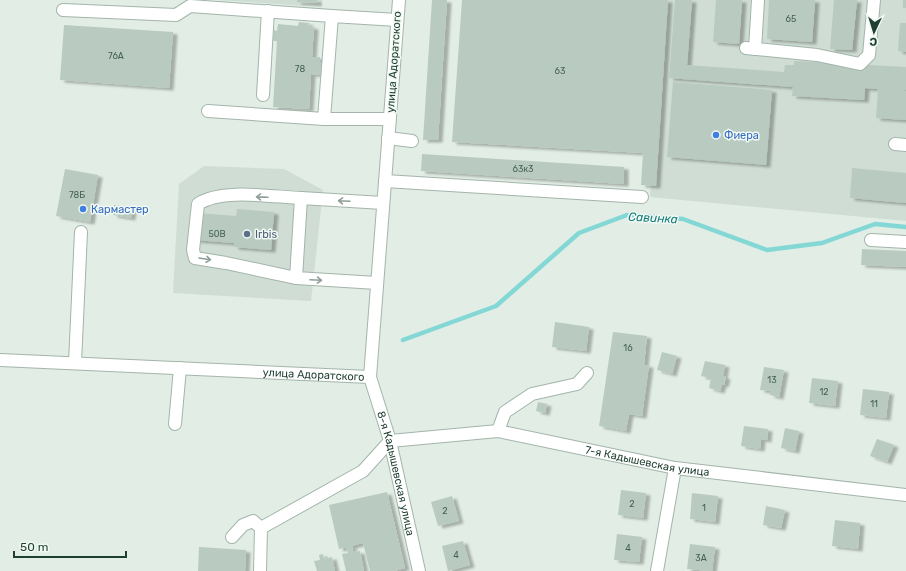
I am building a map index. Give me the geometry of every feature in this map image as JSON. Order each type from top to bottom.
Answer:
[{"type":"street","name":"улица Адоратского","points":[[0,360],[370,377],[399,0]]},
{"type":"street","points":[[758,0],[750,49],[817,55],[860,64],[869,55],[874,0]]},
{"type":"street","points":[[63,10],[176,15],[190,6],[397,20]]},
{"type":"street","points":[[263,95],[268,11]]},
{"type":"street","points":[[324,119],[332,16]]},
{"type":"street","points":[[208,110],[324,119],[390,119]]},
{"type":"street","points":[[388,138],[412,141]]},
{"type":"street","points":[[385,181],[642,197]]},
{"type":"street","points":[[377,283],[296,278],[195,258],[193,250],[198,204],[202,201],[229,195],[383,203]]},
{"type":"street","points":[[296,278],[301,198]]},
{"type":"street","points":[[75,363],[81,232]]},
{"type":"street","points":[[871,240],[906,242]]},
{"type":"street","points":[[175,424],[180,368]]},
{"type":"street","points":[[498,430],[505,412],[532,394],[576,384],[587,373]]},
{"type":"street","name":"8-я Кадышевская улица","points":[[370,377],[390,441],[420,571]]},
{"type":"street","name":"7-я Кадышевская улица","points":[[390,441],[498,430],[675,468],[906,495]]},
{"type":"street","points":[[261,528],[363,471],[390,441]]},
{"type":"street","points":[[657,571],[675,468]]},
{"type":"street","points":[[232,537],[243,525],[253,521],[261,528]]},
{"type":"street","points":[[260,571],[261,528]]},
{"type":"shaded area","points":[[217,0],[322,0],[322,7]]},
{"type":"shaded area","points":[[663,0],[906,0],[906,221],[650,197]]},
{"type":"shaded area","points":[[204,166],[284,169],[323,190],[311,301],[173,293],[179,184]]},
{"type":"building","points":[[297,0],[317,0],[317,3],[297,2]]},
{"type":"building","points":[[432,0],[447,0],[438,140],[423,140]]},
{"type":"building","points":[[462,0],[668,0],[656,186],[641,185],[643,153],[452,142]]},
{"type":"building","points":[[675,0],[692,0],[687,65],[784,72],[785,65],[794,65],[794,61],[906,67],[906,90],[902,91],[906,91],[906,120],[876,118],[878,89],[865,88],[864,100],[792,96],[793,87],[669,78]]},
{"type":"building","points":[[716,0],[742,0],[739,44],[713,42]]},
{"type":"building","points":[[769,0],[815,0],[812,42],[767,39]]},
{"type":"building","points":[[834,0],[857,0],[852,50],[830,49]]},
{"type":"building","points":[[903,0],[906,0],[906,8],[903,8]]},
{"type":"building","points":[[299,22],[309,23],[308,26],[314,27],[312,57],[320,57],[320,62],[326,63],[325,75],[311,74],[309,109],[273,107],[277,41],[273,41],[274,30],[277,31],[278,24],[298,26]]},
{"type":"building","points":[[900,23],[906,23],[906,52],[898,51]]},
{"type":"building","points":[[64,25],[173,32],[169,88],[60,80]]},
{"type":"building","points":[[673,82],[772,90],[766,165],[667,157]]},
{"type":"building","points":[[422,154],[624,167],[624,184],[421,171]]},
{"type":"building","points":[[852,168],[906,173],[906,203],[850,198]]},
{"type":"building","points":[[65,169],[98,175],[90,222],[56,216]]},
{"type":"building","points":[[114,205],[132,208],[131,218],[113,215]]},
{"type":"building","points":[[237,209],[274,212],[271,250],[234,247],[234,243],[195,240],[197,213],[236,216]]},
{"type":"building","points":[[862,249],[906,251],[906,267],[861,265]]},
{"type":"building","points":[[555,322],[589,327],[586,351],[552,347]]},
{"type":"building","points":[[613,332],[647,336],[644,365],[649,365],[642,416],[629,414],[626,431],[599,426]]},
{"type":"building","points":[[662,352],[677,356],[672,374],[657,370]]},
{"type":"building","points":[[705,361],[725,365],[723,376],[726,377],[724,385],[722,384],[720,391],[709,388],[711,378],[701,376]]},
{"type":"building","points":[[764,367],[784,370],[779,397],[770,395],[770,391],[760,390]]},
{"type":"building","points":[[812,378],[838,381],[835,406],[809,403]]},
{"type":"building","points":[[863,389],[889,392],[886,418],[860,415]]},
{"type":"building","points":[[538,402],[547,404],[545,413],[536,411]]},
{"type":"building","points":[[744,426],[768,429],[767,440],[761,439],[760,449],[741,446]]},
{"type":"building","points":[[785,428],[799,431],[795,451],[781,448]]},
{"type":"building","points":[[877,439],[894,445],[887,462],[870,456]]},
{"type":"building","points":[[621,490],[646,493],[643,518],[618,515]]},
{"type":"building","points":[[387,492],[405,568],[394,571],[370,571],[363,543],[339,549],[329,505]]},
{"type":"building","points":[[692,493],[718,496],[715,522],[690,519]]},
{"type":"building","points":[[452,496],[459,521],[438,526],[431,502]]},
{"type":"building","points":[[766,506],[785,510],[781,528],[763,525]]},
{"type":"building","points":[[835,520],[860,523],[858,549],[832,546]]},
{"type":"building","points":[[617,534],[642,537],[639,562],[614,560]]},
{"type":"building","points":[[463,541],[470,565],[448,571],[442,546]]},
{"type":"building","points":[[690,544],[715,547],[712,571],[687,569]]},
{"type":"building","points":[[352,546],[353,552],[360,551],[364,571],[346,571],[342,554],[348,553],[346,548]]},
{"type":"building","points":[[199,547],[246,550],[245,571],[198,571]]},
{"type":"building","points":[[323,554],[324,559],[332,557],[335,571],[317,571],[314,561],[320,560],[319,555]]},
{"type":"waterway","name":"Савинка","points":[[403,340],[496,306],[579,233],[627,215],[683,219],[767,250],[822,243],[875,224],[906,227]]},
{"type":"place","name":"Фиера","points":[[716,135]]},
{"type":"place","name":"Кармастер","points":[[83,209]]},
{"type":"place","name":"Irbis","points":[[247,234]]}]
